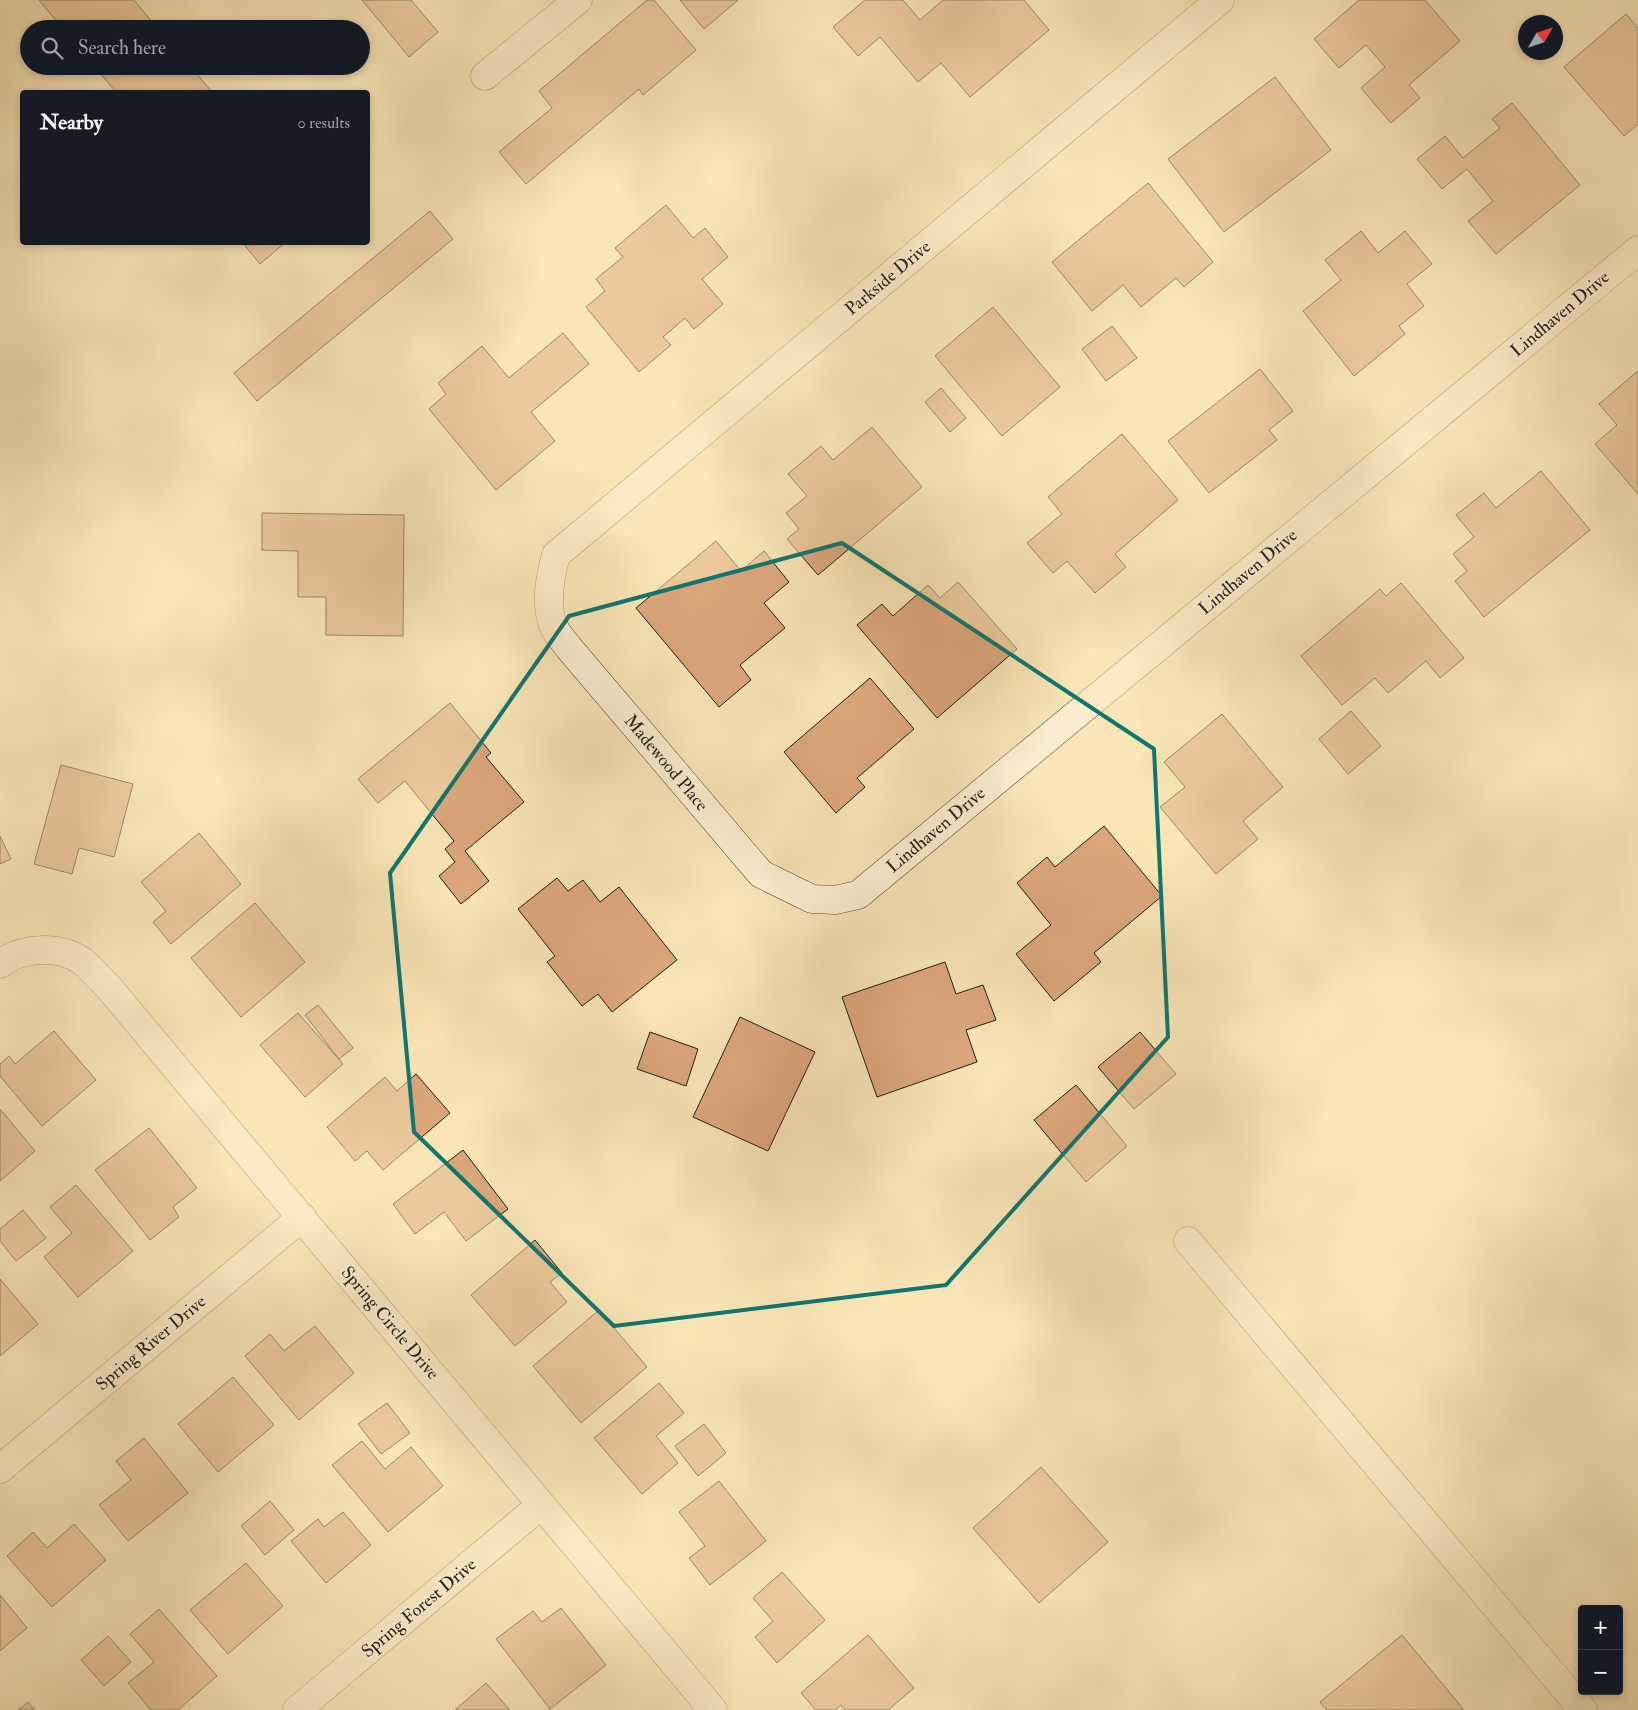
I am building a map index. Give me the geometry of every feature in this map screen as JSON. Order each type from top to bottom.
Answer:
[{"type":"street","points":[[484,76],[578,0]]},
{"type":"street","name":"Parkside Drive","points":[[556,556],[1220,0]]},
{"type":"street","name":"Lindhaven Drive","points":[[858,895],[1638,250]]},
{"type":"street","name":"Madewood Place","points":[[556,556],[551,572],[549,600],[553,626],[569,648],[761,874],[812,899],[835,900],[858,895]]},
{"type":"street","name":"Spring Circle Drive","points":[[0,964],[26,951],[55,950],[80,960],[110,989],[713,1710]]},
{"type":"street","name":"Spring River Drive","points":[[0,1469],[302,1217]]},
{"type":"street","points":[[1188,1241],[1583,1710]]},
{"type":"street","name":"Spring Forest Drive","points":[[297,1710],[542,1505]]},
{"type":"highlighted area","points":[[842,543],[1154,749],[1168,1037],[946,1285],[614,1326],[414,1132],[390,873],[569,616]]},
{"type":"building","points":[[39,0],[134,0],[151,20],[56,20]]},
{"type":"building","points":[[362,0],[411,0],[438,32],[409,57]]},
{"type":"building","points":[[647,0],[654,0],[696,50],[643,95],[639,89],[526,184],[499,152],[552,108],[539,91]]},
{"type":"building","points":[[680,0],[738,0],[704,29]]},
{"type":"building","points":[[865,0],[903,0],[920,20],[943,0],[1024,0],[1049,30],[970,97],[941,63],[918,82],[880,37],[858,56],[833,27]]},
{"type":"building","points":[[1359,0],[1425,0],[1460,41],[1409,85],[1420,98],[1391,123],[1361,88],[1385,67],[1366,45],[1339,68],[1314,39]]},
{"type":"building","points":[[1626,14],[1638,28],[1638,124],[1624,136],[1564,67]]},
{"type":"building","points":[[102,75],[198,75],[210,90],[114,90]]},
{"type":"building","points":[[1275,77],[1331,150],[1224,232],[1168,159]]},
{"type":"building","points":[[1512,103],[1580,185],[1496,254],[1468,221],[1493,201],[1467,169],[1442,189],[1417,159],[1445,136],[1463,158],[1500,128],[1492,119]]},
{"type":"building","points":[[1148,183],[1213,262],[1184,287],[1176,278],[1141,307],[1123,285],[1092,311],[1052,262]]},
{"type":"building","points":[[666,205],[693,238],[705,228],[728,257],[702,279],[723,304],[694,329],[685,318],[663,337],[671,345],[639,372],[586,307],[605,291],[596,279],[623,257],[615,248]]},
{"type":"building","points":[[430,211],[453,239],[257,401],[234,373]]},
{"type":"building","points":[[1361,231],[1378,253],[1405,231],[1432,264],[1407,284],[1424,306],[1399,326],[1405,334],[1354,376],[1303,311],[1341,280],[1325,260]]},
{"type":"building","points":[[244,245],[282,245],[260,264]]},
{"type":"building","points":[[993,307],[1060,387],[1002,436],[935,356]]},
{"type":"building","points":[[1112,326],[1137,358],[1106,381],[1082,349]]},
{"type":"building","points":[[563,333],[589,364],[531,412],[555,441],[496,490],[429,409],[446,394],[438,383],[482,346],[509,378]]},
{"type":"building","points":[[1260,369],[1293,411],[1269,430],[1277,440],[1209,493],[1168,441]]},
{"type":"building","points":[[1638,371],[1638,494],[1595,444],[1617,425],[1599,404]]},
{"type":"building","points":[[941,388],[966,418],[950,432],[925,402]]},
{"type":"building","points":[[872,427],[922,487],[818,575],[787,539],[799,529],[786,513],[807,496],[788,474],[821,446],[833,460]]},
{"type":"building","points":[[1122,434],[1178,500],[1115,554],[1126,567],[1095,593],[1067,561],[1053,573],[1027,543],[1062,514],[1048,497]]},
{"type":"building","points":[[1541,471],[1590,530],[1484,617],[1455,581],[1467,571],[1453,554],[1474,537],[1456,515],[1484,493],[1496,508]]},
{"type":"building","points":[[262,513],[404,515],[403,636],[326,635],[326,597],[298,597],[298,551],[262,550]]},
{"type":"building","points":[[716,541],[741,571],[764,551],[789,582],[764,603],[785,628],[740,665],[751,680],[719,707],[636,608]]},
{"type":"building","points":[[958,582],[1017,649],[937,718],[857,625],[882,604],[893,616],[928,585],[940,598]]},
{"type":"building","points":[[1401,583],[1464,658],[1440,678],[1426,661],[1388,693],[1375,678],[1342,705],[1301,656],[1380,589],[1386,596]]},
{"type":"building","points":[[870,678],[914,729],[857,778],[865,787],[836,813],[784,752]]},
{"type":"building","points":[[450,703],[491,753],[486,757],[524,802],[465,851],[489,881],[461,904],[439,876],[455,862],[445,849],[454,841],[405,781],[378,803],[358,779]]},
{"type":"building","points":[[1351,711],[1381,746],[1348,774],[1319,739]]},
{"type":"building","points":[[1222,714],[1283,787],[1243,821],[1258,839],[1216,874],[1160,807],[1185,787],[1164,762]]},
{"type":"building","points":[[61,765],[133,784],[114,857],[79,848],[72,874],[34,864]]},
{"type":"building","points":[[1104,826],[1162,896],[1094,953],[1101,962],[1054,1001],[1016,954],[1051,925],[1017,883],[1047,857],[1055,867]]},
{"type":"building","points":[[199,833],[241,884],[171,944],[153,922],[166,911],[141,882]]},
{"type":"building","points":[[0,836],[11,859],[0,864]]},
{"type":"building","points":[[557,878],[568,891],[583,880],[600,902],[619,887],[677,960],[612,1012],[598,994],[582,1006],[547,962],[555,956],[518,909]]},
{"type":"building","points":[[255,903],[305,962],[241,1017],[191,958]]},
{"type":"building","points":[[945,962],[956,994],[983,985],[996,1020],[966,1030],[977,1062],[877,1097],[842,997]]},
{"type":"building","points":[[318,1005],[353,1048],[339,1059],[305,1015]]},
{"type":"building","points":[[298,1013],[343,1064],[305,1097],[260,1045]]},
{"type":"building","points":[[740,1017],[815,1052],[768,1151],[693,1117]]},
{"type":"building","points":[[54,1031],[96,1080],[42,1126],[0,1076],[0,1064],[9,1056],[15,1064]]},
{"type":"building","points":[[650,1032],[698,1049],[686,1086],[637,1069]]},
{"type":"building","points":[[1140,1032],[1176,1074],[1134,1109],[1098,1067]]},
{"type":"building","points":[[416,1074],[450,1113],[383,1170],[367,1151],[355,1161],[327,1127],[385,1077],[397,1091]]},
{"type":"building","points":[[1076,1085],[1127,1146],[1086,1182],[1034,1120]]},
{"type":"building","points":[[0,1109],[35,1151],[0,1181]]},
{"type":"building","points":[[149,1128],[197,1188],[173,1207],[179,1217],[150,1240],[95,1170]]},
{"type":"building","points":[[463,1150],[508,1209],[466,1241],[444,1212],[415,1234],[393,1204]]},
{"type":"building","points":[[76,1185],[133,1251],[78,1297],[44,1257],[72,1233],[50,1207]]},
{"type":"building","points":[[23,1210],[46,1238],[16,1261],[0,1241],[0,1229]]},
{"type":"building","points":[[535,1240],[562,1273],[550,1282],[567,1302],[515,1346],[471,1295]]},
{"type":"building","points":[[0,1279],[38,1324],[0,1356]]},
{"type":"building","points":[[599,1310],[647,1367],[581,1423],[533,1366]]},
{"type":"building","points":[[315,1326],[354,1373],[299,1420],[245,1356],[270,1334],[284,1351]]},
{"type":"building","points":[[233,1377],[274,1425],[218,1472],[178,1424]]},
{"type":"building","points":[[659,1383],[684,1413],[656,1436],[678,1463],[642,1494],[594,1438]]},
{"type":"building","points":[[387,1403],[410,1433],[381,1454],[358,1424]]},
{"type":"building","points":[[704,1424],[726,1453],[698,1476],[675,1446]]},
{"type":"building","points":[[144,1438],[188,1493],[128,1541],[99,1505],[131,1480],[116,1461]]},
{"type":"building","points":[[362,1441],[385,1469],[411,1447],[443,1486],[388,1532],[332,1465]]},
{"type":"building","points":[[1041,1467],[1108,1542],[1039,1603],[973,1528]]},
{"type":"building","points":[[719,1481],[766,1541],[710,1585],[689,1558],[705,1546],[679,1512]]},
{"type":"building","points":[[270,1501],[294,1530],[265,1555],[241,1526]]},
{"type":"building","points":[[343,1512],[371,1545],[326,1583],[291,1541],[318,1519],[324,1527]]},
{"type":"building","points":[[74,1524],[106,1560],[52,1607],[7,1556],[33,1532],[47,1548]]},
{"type":"building","points":[[246,1563],[283,1606],[228,1654],[190,1610]]},
{"type":"building","points":[[782,1572],[825,1620],[777,1663],[755,1637],[773,1621],[753,1598]]},
{"type":"building","points":[[0,1595],[27,1628],[0,1651]]},
{"type":"building","points":[[561,1608],[606,1665],[550,1709],[496,1639],[533,1611],[542,1622]]},
{"type":"building","points":[[159,1609],[217,1676],[178,1710],[151,1710],[128,1683],[154,1662],[130,1634]]},
{"type":"building","points":[[868,1635],[914,1688],[888,1710],[845,1710],[841,1705],[835,1710],[816,1710],[801,1693]]},
{"type":"building","points":[[1402,1635],[1464,1710],[1327,1710],[1320,1702]]},
{"type":"building","points":[[108,1636],[131,1662],[104,1686],[81,1660]]},
{"type":"building","points":[[486,1683],[510,1710],[455,1710]]},
{"type":"building","points":[[28,1702],[35,1710],[18,1710]]}]
